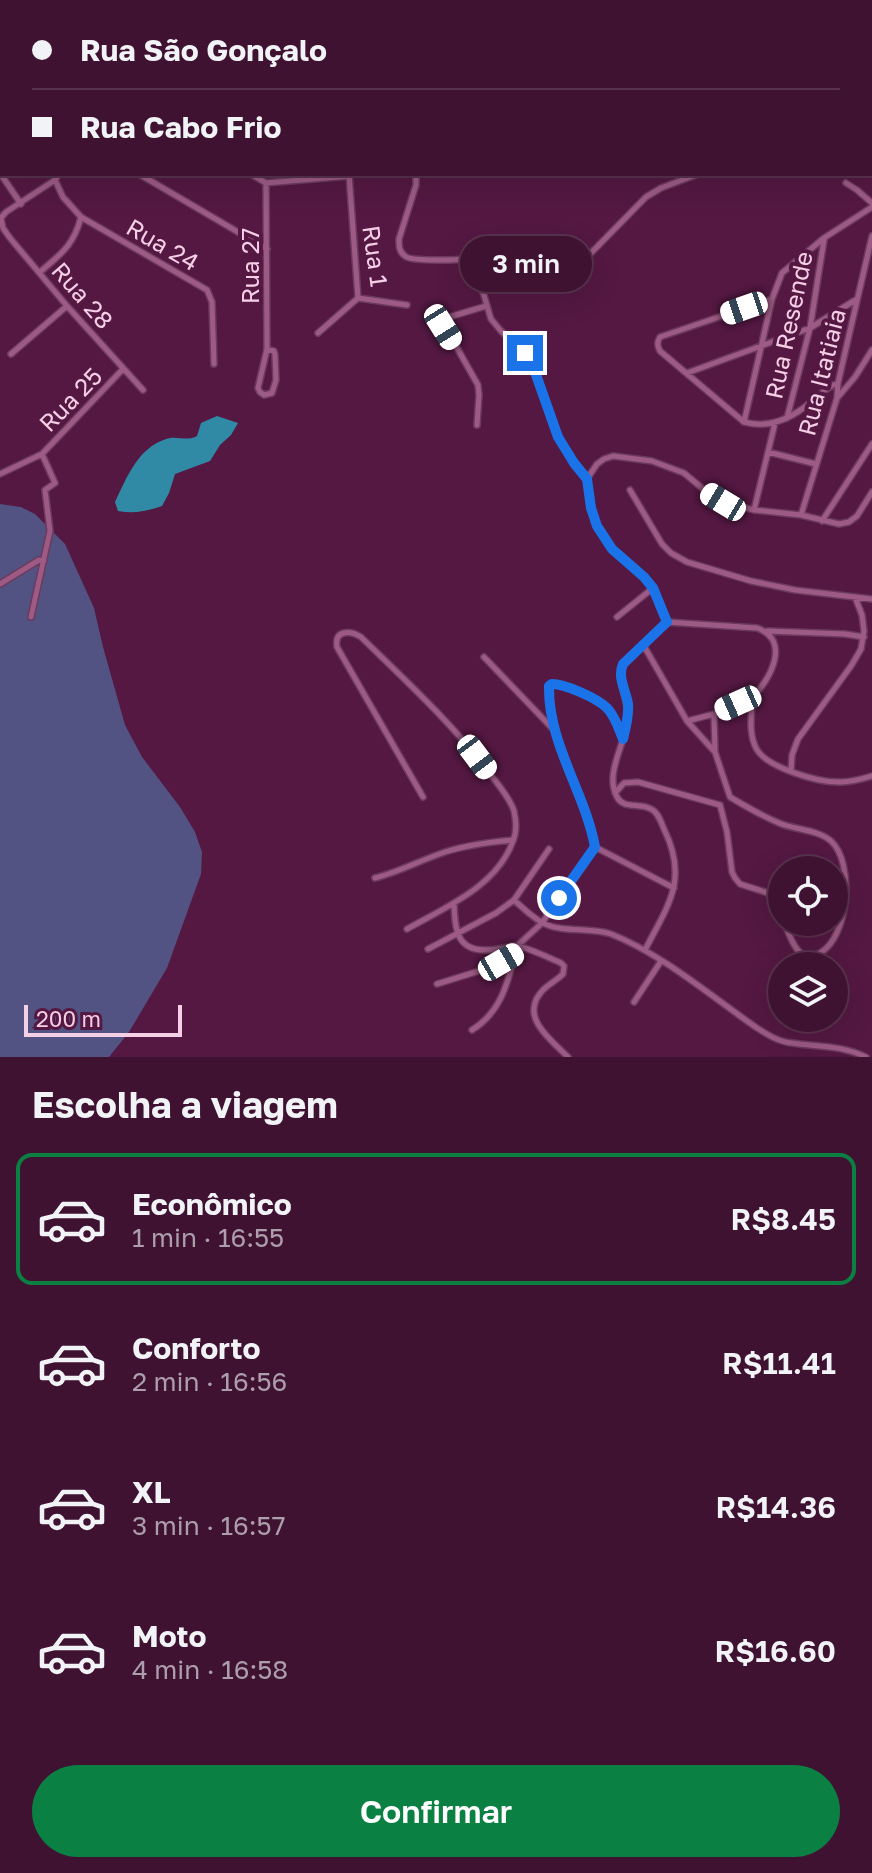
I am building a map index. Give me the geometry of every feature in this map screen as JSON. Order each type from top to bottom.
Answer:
[{"type":"street","points":[[2,176],[21,204]]},
{"type":"street","points":[[0,219],[56,176]]},
{"type":"street","name":"Rua 24","points":[[56,176],[66,202],[81,217],[207,290],[212,302],[214,364]]},
{"type":"street","points":[[142,176],[267,249]]},
{"type":"street","points":[[254,176],[266,183],[323,176]]},
{"type":"street","name":"Rua 1","points":[[349,176],[358,298],[407,305]]},
{"type":"street","points":[[416,176],[399,247],[408,259],[418,261],[473,258],[513,243],[527,245],[559,259],[581,259],[591,253],[646,197],[693,176]]},
{"type":"street","name":"Rua 27","points":[[266,183],[267,349]]},
{"type":"street","points":[[744,422],[772,299],[782,273],[824,238],[872,205],[846,183]]},
{"type":"street","points":[[40,272],[72,242],[81,217]]},
{"type":"street","name":"Rua 28","points":[[0,219],[10,238],[143,390]]},
{"type":"street","name":"Rua Itatiaia","points":[[801,515],[837,398],[872,236]]},
{"type":"street","name":"Rua Resende","points":[[787,419],[810,328],[824,238]]},
{"type":"street","points":[[473,258],[491,319],[525,353],[534,369],[558,437],[587,479],[597,526],[612,549],[653,588],[667,622]]},
{"type":"street","points":[[318,333],[358,298]]},
{"type":"street","points":[[772,299],[660,337],[660,351],[744,422],[764,425],[787,419],[838,383]]},
{"type":"street","points":[[687,373],[810,328],[858,299]]},
{"type":"street","points":[[11,354],[67,306]]},
{"type":"street","points":[[477,425],[478,385],[443,323],[446,318],[486,306]]},
{"type":"street","points":[[267,349],[274,351],[276,380],[272,393],[264,395],[258,388],[267,349]]},
{"type":"street","points":[[837,398],[872,350]]},
{"type":"street","name":"Rua 25","points":[[0,474],[42,454],[123,369]]},
{"type":"street","name":"Rua Resende","points":[[754,510],[775,423]]},
{"type":"street","points":[[822,521],[872,444]]},
{"type":"street","points":[[768,452],[816,464]]},
{"type":"street","name":"Rua 25","points":[[31,617],[50,531],[45,490],[55,483],[42,454]]},
{"type":"street","points":[[587,479],[597,464],[613,456],[652,461],[684,473],[723,502],[839,524],[857,516],[872,492]]},
{"type":"street","points":[[630,490],[662,544],[687,562],[751,581],[872,599]]},
{"type":"street","points":[[0,584],[39,560],[44,561]]},
{"type":"street","points":[[617,617],[653,588]]},
{"type":"street","points":[[791,771],[792,755],[798,739],[861,649],[864,637],[862,615],[855,597]]},
{"type":"street","points":[[862,615],[872,619]]},
{"type":"street","points":[[667,622],[864,637]]},
{"type":"street","points":[[645,950],[674,888],[675,859],[673,846],[653,810],[625,805],[615,793],[614,773],[628,723],[620,672],[623,664],[667,622]]},
{"type":"street","points":[[687,721],[714,714],[752,698],[767,677],[776,654],[773,638],[767,631]]},
{"type":"street","points":[[407,929],[454,903],[496,871],[514,840],[516,828],[513,811],[506,795],[444,719],[361,637],[355,633],[342,633],[336,641],[337,647],[423,797]]},
{"type":"street","points":[[644,646],[687,721],[715,752]]},
{"type":"street","points":[[484,657],[554,730]]},
{"type":"street","points":[[623,739],[608,709],[594,699],[552,684],[549,690],[554,730],[595,847],[674,888]]},
{"type":"street","points":[[752,698],[753,739],[757,750],[776,766],[823,781],[840,782],[872,774]]},
{"type":"street","points":[[714,714],[715,752],[730,797],[777,823],[829,839],[840,856]]},
{"type":"street","points":[[615,793],[624,783],[638,782],[720,805]]},
{"type":"street","points":[[720,805],[730,797]]},
{"type":"street","points":[[720,805],[735,878],[740,884],[768,893]]},
{"type":"street","points":[[375,878],[449,851],[486,842],[514,840]]},
{"type":"street","points":[[437,984],[479,971],[516,950],[542,923],[595,847]]},
{"type":"street","points":[[428,949],[458,935],[514,900],[549,849]]},
{"type":"street","points":[[514,900],[542,923],[609,934],[645,950],[776,1039],[832,1046],[866,1057]]},
{"type":"street","points":[[454,903],[458,935],[470,948],[516,950],[564,966],[563,974],[538,996],[534,1014],[537,1024],[568,1057]]},
{"type":"street","points":[[791,936],[798,949],[809,956],[831,944],[836,936]]},
{"type":"street","points":[[472,1030],[493,1013],[501,1000],[516,950]]},
{"type":"street","points":[[634,1002],[661,961]]},
{"type":"shaded area","points":[[217,416],[238,423],[210,461],[175,474],[162,506],[140,512],[118,511],[115,502],[124,483],[134,464],[148,449],[166,439],[197,436],[201,423]]},
{"type":"shaded area","points":[[0,504],[21,507],[35,514],[65,544],[94,608],[125,725],[142,757],[180,807],[195,832],[202,852],[201,874],[167,968],[129,1032],[109,1057],[0,1057]]},
{"type":"route","points":[[525,353],[534,369],[558,437],[587,479],[597,526],[612,549],[653,588],[667,622],[623,664],[620,672],[628,723],[623,739],[608,709],[561,684],[549,686],[554,730],[595,847],[559,898]]}]
